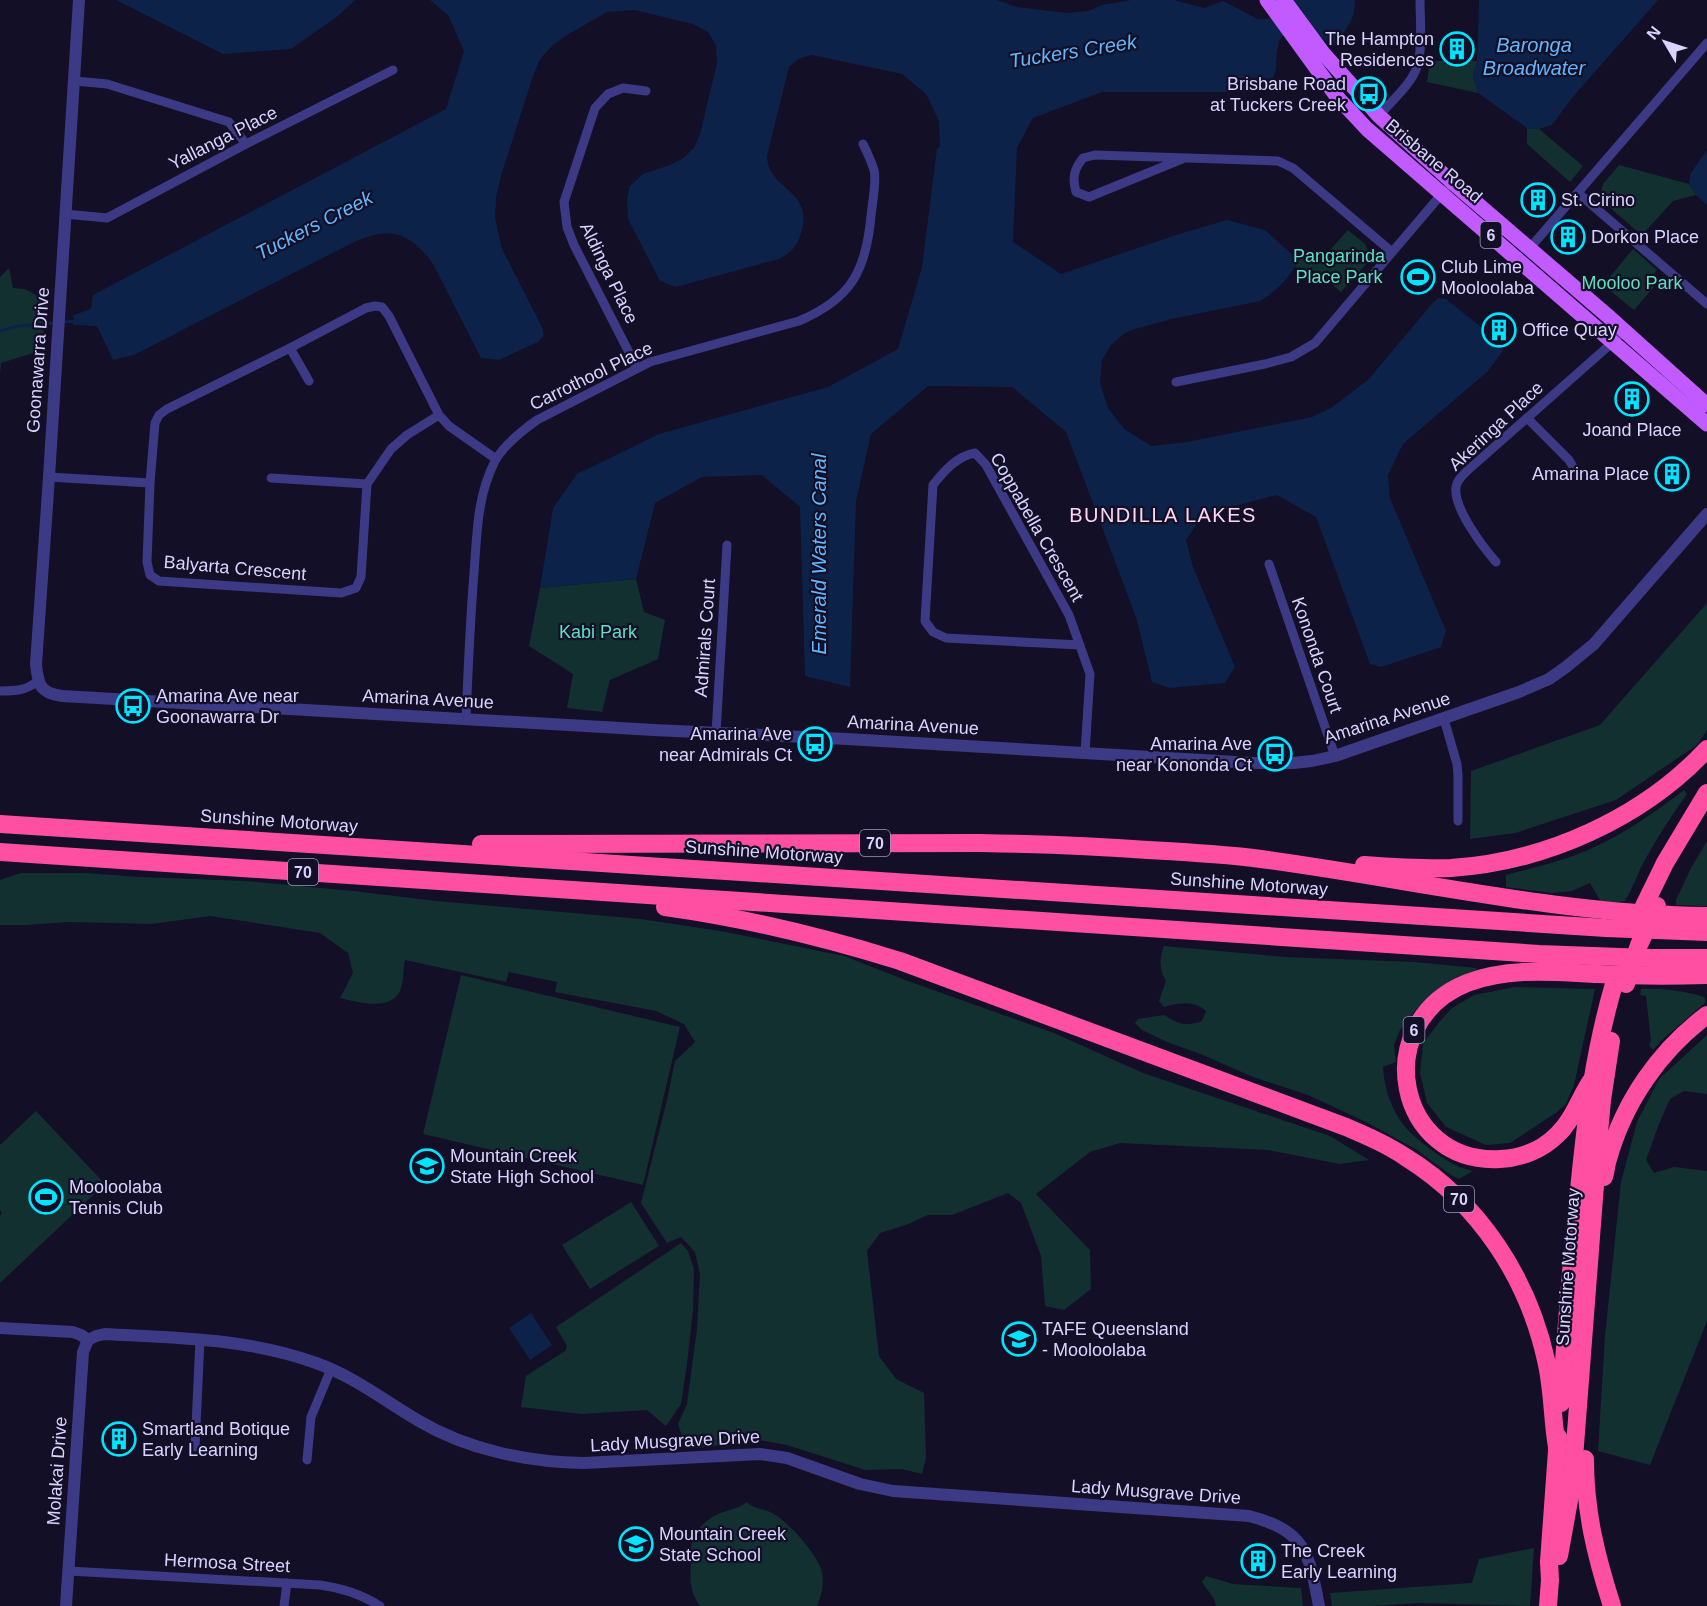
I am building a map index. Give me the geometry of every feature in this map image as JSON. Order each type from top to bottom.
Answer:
[{"type":"highway","points":[[1320,868],[1338,863],[1451,868],[1537,852],[1596,829],[1626,813],[1671,782],[1707,749]]},
{"type":"highway","name":"6","points":[[1676,845],[1680,827],[1707,782]]},
{"type":"highway","name":"Sunshine Motorway","points":[[1550,1580],[1557,1562],[1572,1484],[1602,1100],[1620,984],[1620,964],[1650,906],[1676,845],[1707,793]]},
{"type":"highway","name":"Sunshine Motorway","points":[[1650,906],[1707,815]]},
{"type":"highway","name":"Sunshine Motorway","points":[[0,824],[1605,928],[1707,932]]},
{"type":"highway","name":"70","points":[[430,851],[444,844],[1047,844],[1228,855],[1591,910],[1707,916]]},
{"type":"highway","name":"70","points":[[0,852],[605,893],[621,902],[744,920],[833,941],[900,961],[1346,1127],[1392,1149],[1423,1169],[1459,1199],[1485,1229],[1512,1269],[1533,1315],[1544,1351],[1551,1389],[1557,1447]]},
{"type":"highway","points":[[605,893],[1539,954],[1707,958]]},
{"type":"highway","name":"6","points":[[1591,1081],[1565,1126],[1545,1144],[1533,1151],[1507,1159],[1480,1159],[1466,1155],[1442,1142],[1423,1123],[1416,1113],[1408,1092],[1407,1055],[1414,1030],[1430,1008],[1452,991],[1483,978],[1532,972],[1637,976],[1707,975]]},
{"type":"highway","name":"Sunshine Motorway","points":[[1548,1606],[1557,1447],[1585,1129],[1591,1081],[1603,1025],[1620,984]]},
{"type":"highway","points":[[1594,1195],[1605,1176],[1619,1127],[1642,1083],[1670,1048],[1707,1015]]},
{"type":"highway","points":[[1578,1417],[1585,1434],[1585,1484],[1589,1524],[1612,1606]]},
{"type":"main road","name":"Brisbane Road","points":[[1275,3],[1447,187],[1618,336],[1707,405]]},
{"type":"main road","name":"Brisbane Road","points":[[1299,31],[1338,98],[1367,129],[1529,249],[1707,424]]},
{"type":"main road","points":[[1367,129],[1379,116]]},
{"type":"street","name":"Goonawarra Drive","points":[[38,681],[36,664],[80,0]]},
{"type":"street","points":[[1379,116],[1409,81],[1417,66],[1420,45],[1420,0]]},
{"type":"street","points":[[1529,249],[1707,43]]},
{"type":"street","name":"Yallanga Place","points":[[65,214],[107,218],[246,144],[393,70]]},
{"type":"street","points":[[75,81],[107,84],[229,122],[246,144]]},
{"type":"street","name":"Aldinga Place","points":[[637,368],[574,245],[567,227],[564,202],[595,108],[608,94],[623,88],[646,91]]},
{"type":"street","name":"Carrothool Place","points":[[466,719],[478,513],[482,494],[496,459],[522,430],[537,420],[650,362],[799,321],[820,313],[853,281],[862,264],[868,241],[875,172],[863,144]]},
{"type":"street","points":[[1182,159],[1089,197],[1076,192],[1073,180],[1078,165],[1083,158],[1095,155],[1278,160],[1293,168],[1392,252]]},
{"type":"street","points":[[1176,382],[1291,357],[1315,343],[1447,187]]},
{"type":"street","points":[[1578,193],[1707,304]]},
{"type":"street","name":"Balyarta Crescent","points":[[367,484],[361,577],[356,588],[341,593],[159,581],[150,575],[147,562],[150,483],[155,423],[159,415],[166,409],[366,308],[382,307],[439,415],[449,426],[496,459]]},
{"type":"street","name":"Akeringa Place","points":[[1496,562],[1483,548],[1467,521],[1457,496],[1457,484],[1467,471],[1618,336]]},
{"type":"street","points":[[290,348],[309,381]]},
{"type":"street","points":[[271,478],[367,484],[391,449],[407,435],[439,415]]},
{"type":"street","points":[[1527,418],[1569,460],[1579,477]]},
{"type":"street","name":"Coppabella Crescent","points":[[1080,645],[946,638],[933,632],[925,621],[933,484],[963,455],[975,453],[986,465],[1069,615],[1080,645],[1090,674],[1085,753]]},
{"type":"street","points":[[49,477],[150,483]]},
{"type":"street","name":"Amarina Avenue","points":[[38,681],[48,693],[62,696],[1271,764],[1312,761],[1335,756],[1444,719],[1536,686],[1549,679],[1594,645],[1707,514]]},
{"type":"street","name":"Admirals Court","points":[[716,733],[727,545]]},
{"type":"street","name":"Kononda Court","points":[[1269,564],[1335,756]]},
{"type":"street","points":[[0,691],[19,691],[38,681]]},
{"type":"street","points":[[1444,719],[1457,764],[1458,821]]},
{"type":"street","name":"Lady Musgrave Drive","points":[[0,1328],[73,1332],[88,1340],[105,1334],[260,1346],[331,1369],[384,1398],[420,1422],[453,1437],[485,1449],[530,1459],[584,1463],[760,1454],[787,1458],[860,1484],[893,1491],[1249,1516],[1269,1522],[1286,1531],[1304,1548],[1310,1562],[1319,1606]]},
{"type":"street","name":"Molakai Drive","points":[[66,1606],[83,1352],[88,1340]]},
{"type":"street","points":[[195,1448],[200,1340]]},
{"type":"street","points":[[307,1460],[311,1417],[331,1369]]},
{"type":"street","name":"Hermosa Street","points":[[69,1571],[339,1588],[380,1606]]},
{"type":"street","points":[[284,1606],[287,1583]]},
{"type":"green space","points":[[1430,61],[1477,61],[1473,75],[1478,93],[1427,82]]},
{"type":"green space","points":[[1527,128],[1539,129],[1583,166],[1570,182],[1527,144]]},
{"type":"green space","points":[[1619,165],[1689,184],[1696,195],[1673,201],[1642,235],[1603,202],[1600,195],[1603,184]]},
{"type":"green space","name":"Pangarinda Place Park","points":[[1348,230],[1365,244],[1370,255],[1368,262],[1341,292],[1316,271],[1295,267],[1297,259],[1330,250]]},
{"type":"green space","name":"Mooloo Park","points":[[1633,249],[1657,270],[1653,275],[1659,281],[1634,310],[1603,285]]},
{"type":"green space","points":[[9,268],[13,288],[25,289],[45,300],[43,350],[1,363],[0,376],[0,277]]},
{"type":"green space","name":"Kabi Park","points":[[636,579],[644,612],[665,620],[658,659],[610,680],[602,712],[567,708],[573,674],[529,646],[540,588]]},
{"type":"green space","points":[[1707,603],[1707,730],[1697,745],[1616,800],[1515,833],[1470,839],[1471,771],[1600,725]]},
{"type":"green space","points":[[1684,790],[1687,794],[1643,863],[1625,901],[1601,902],[1590,883],[1572,891],[1552,893],[1506,887],[1506,875],[1565,859],[1603,843],[1645,818]]},
{"type":"green space","points":[[1707,841],[1707,906],[1676,905],[1676,900],[1691,868]]},
{"type":"green space","points":[[21,873],[86,873],[246,881],[641,919],[726,932],[844,956],[1054,1033],[1143,1073],[1330,1136],[1369,1160],[1340,1164],[1268,1150],[1120,1143],[1090,1152],[1036,1194],[1090,1250],[1091,1289],[1064,1310],[1045,1306],[1041,1256],[1021,1203],[1008,1193],[952,1215],[928,1215],[880,1233],[867,1251],[879,1356],[896,1379],[924,1393],[926,1458],[922,1474],[902,1469],[865,1470],[787,1445],[759,1440],[697,1448],[683,1439],[678,1424],[687,1404],[697,1329],[700,1274],[695,1252],[681,1237],[667,1243],[641,1203],[675,1061],[695,1042],[684,1024],[656,1011],[555,992],[557,982],[509,972],[506,982],[405,960],[402,985],[394,999],[380,1004],[371,1004],[340,998],[353,973],[348,953],[320,933],[210,916],[152,924],[69,922],[0,925],[0,880]]},
{"type":"green space","points":[[1164,946],[1285,957],[1414,962],[1476,968],[1477,973],[1435,993],[1416,1010],[1400,1030],[1394,1045],[1396,1062],[1383,1067],[1390,1099],[1406,1128],[1443,1158],[1473,1171],[1459,1179],[1417,1150],[1366,1122],[1308,1095],[1253,1077],[1142,1030],[1135,1023],[1138,1019],[1164,1015],[1178,1022],[1191,1024],[1202,1021],[1206,1011],[1191,1004],[1164,1007],[1159,1001],[1166,981],[1160,964]]},
{"type":"green space","points":[[461,975],[680,1027],[643,1185],[423,1134]]},
{"type":"green space","points":[[1515,987],[1595,989],[1574,1085],[1566,1104],[1510,1143],[1486,1145],[1446,1127],[1427,1103],[1420,1073],[1423,1043],[1452,1008],[1474,995]]},
{"type":"green space","points":[[1641,989],[1689,993],[1704,997],[1706,1002],[1653,1050],[1649,1045],[1651,1041],[1646,996],[1640,995]]},
{"type":"green space","points":[[1707,1035],[1707,1094],[1684,1091],[1670,1099],[1646,1160],[1654,1173],[1674,1167],[1707,1171],[1707,1321],[1650,1465],[1598,1451],[1605,1336],[1621,1182],[1637,1122],[1659,1079]]},
{"type":"green space","name":"Mooloolaba Tennis Club","points":[[36,1111],[105,1184],[0,1283],[0,1216],[2,1213],[0,1210],[0,1145]]},
{"type":"green space","points":[[631,1202],[659,1246],[590,1289],[562,1245]]},
{"type":"green space","points":[[681,1243],[688,1251],[694,1269],[693,1311],[681,1404],[666,1426],[647,1410],[581,1414],[521,1407],[526,1376],[565,1351],[567,1346],[556,1327]]},
{"type":"green space","points":[[747,1502],[778,1517],[793,1530],[813,1554],[823,1578],[822,1593],[817,1606],[700,1606],[691,1587],[691,1555],[688,1551],[695,1534],[713,1517]]},
{"type":"green space","points":[[1534,1548],[1530,1606],[1419,1603],[1332,1606],[1330,1593],[1472,1583],[1479,1559]]},
{"type":"green space","points":[[1206,1576],[1233,1584],[1301,1588],[1303,1606],[1216,1606],[1202,1582]]},
{"type":"water","points":[[116,0],[355,0],[338,16],[291,49],[223,54]]},
{"type":"water","name":"Emerald Waters Canal","points":[[430,0],[997,0],[1017,7],[1067,13],[1088,11],[1102,5],[1131,0],[1174,0],[1204,8],[1223,1],[1258,19],[1269,19],[1287,0],[1355,0],[1351,20],[1334,46],[1300,23],[1285,34],[1279,43],[1273,79],[1259,89],[1250,92],[1102,92],[1033,118],[1017,148],[1013,242],[1061,274],[1227,220],[1265,230],[1297,259],[1283,283],[1260,301],[1135,329],[1125,333],[1111,345],[1102,360],[1100,383],[1108,408],[1124,429],[1151,446],[1187,442],[1312,417],[1331,408],[1368,380],[1438,298],[1446,299],[1501,343],[1503,351],[1487,372],[1403,444],[1388,475],[1390,498],[1446,631],[1441,647],[1381,667],[1370,664],[1316,517],[1277,495],[1204,514],[1186,540],[1193,567],[1235,667],[1225,683],[1169,688],[1152,682],[1136,617],[1066,432],[1012,387],[928,386],[871,434],[856,501],[850,687],[805,676],[800,507],[762,475],[702,477],[655,503],[636,579],[540,588],[553,508],[577,474],[659,434],[828,387],[898,349],[922,267],[937,148],[940,147],[939,121],[926,94],[902,74],[812,55],[798,59],[789,67],[767,156],[769,168],[802,209],[804,221],[794,247],[779,259],[676,287],[660,281],[628,219],[627,198],[630,186],[643,174],[682,159],[694,148],[700,134],[717,63],[716,46],[708,32],[693,24],[634,10],[607,12],[567,35],[553,45],[540,59],[501,176],[496,197],[495,218],[502,249],[542,327],[544,335],[538,342],[499,360],[481,358],[433,264],[415,244],[406,238],[386,233],[363,238],[350,244],[134,355],[113,360],[97,326],[73,325],[74,315],[91,309],[93,295],[446,109],[464,51],[448,15]]},
{"type":"water","name":"Baronga Broadwater","points":[[1479,0],[1658,0],[1572,98],[1552,125],[1539,129],[1527,128],[1478,93],[1473,75],[1477,61]]},
{"type":"water","points":[[1707,150],[1707,205],[1696,195],[1689,184],[1691,173]]},
{"type":"water","points":[[531,1313],[552,1345],[530,1360],[509,1328]]},
{"type":"waterway","name":"Tuckers Creek","points":[[62,322],[77,321]]},
{"type":"waterway","name":"Tuckers Creek","points":[[0,331],[18,326],[56,323]]},
{"type":"place","name":"The Hampton Residences","points":[[1457,49]]},
{"type":"place","name":"Brisbane Road at Tuckers Creek","points":[[1369,94]]},
{"type":"place","name":"St. Cirino","points":[[1538,200]]},
{"type":"place","name":"Dorkon Place","points":[[1568,237]]},
{"type":"place","name":"Club Lime Mooloolaba","points":[[1418,277]]},
{"type":"place","name":"Office Quay","points":[[1499,330]]},
{"type":"place","name":"Joand Place","points":[[1632,399]]},
{"type":"place","name":"Amarina Place","points":[[1672,474]]},
{"type":"place","name":"Amarina Ave near Goonawarra Dr","points":[[133,706]]},
{"type":"place","name":"Amarina Ave near Admirals Ct","points":[[815,744]]},
{"type":"place","name":"Amarina Ave near Kononda Ct","points":[[1275,754]]},
{"type":"place","name":"Mountain Creek State High School","points":[[427,1166]]},
{"type":"place","name":"Mooloolaba Tennis Club","points":[[46,1197]]},
{"type":"place","name":"TAFE Queensland - Mooloolaba","points":[[1019,1339]]},
{"type":"place","name":"Smartland Botique Early Learning","points":[[119,1439]]},
{"type":"place","name":"Mountain Creek State School","points":[[636,1544]]},
{"type":"place","name":"The Creek Early Learning","points":[[1258,1561]]},
{"type":"district","name":"BUNDILLA LAKES","points":[[1163,515]]}]
